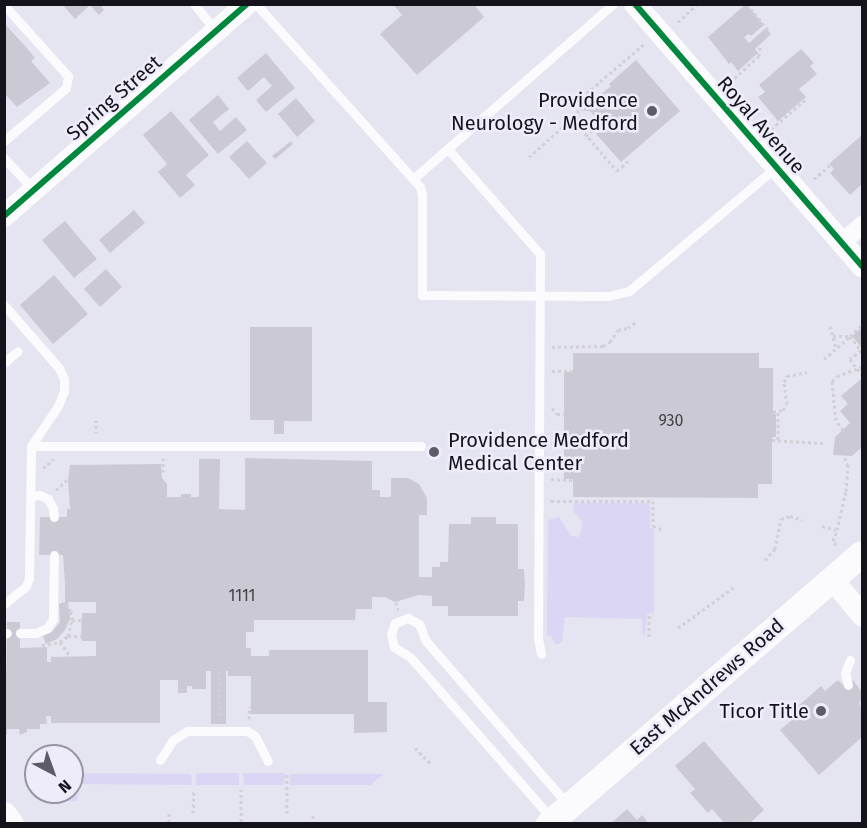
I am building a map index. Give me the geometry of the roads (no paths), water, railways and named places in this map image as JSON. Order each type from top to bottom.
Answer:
[{"type":"main road","name":"East McAndrews Road","points":[[554,818],[862,554]]},
{"type":"main road","points":[[4,815],[11,824]]},
{"type":"street","name":"Spring Street","points":[[4,216],[247,4]]},
{"type":"street","name":"Royal Avenue","points":[[635,4],[862,266]]},
{"type":"street","points":[[842,243],[862,225]]},
{"type":"street","points":[[832,579],[862,615]]},
{"type":"lane","points":[[194,4],[216,31]]},
{"type":"lane","points":[[256,4],[413,179],[422,194],[422,295],[609,296],[629,291],[776,166]]},
{"type":"lane","points":[[413,179],[613,4]]},
{"type":"lane","points":[[4,5],[68,76],[66,88],[4,141]]},
{"type":"lane","points":[[448,149],[540,254],[538,638],[541,654]]},
{"type":"lane","points":[[4,158],[34,190]]},
{"type":"lane","points":[[4,305],[59,368],[64,379],[64,391],[58,406],[31,446],[29,578],[26,586],[4,604]]},
{"type":"lane","points":[[4,363],[18,351]]},
{"type":"lane","points":[[31,446],[421,446]]},
{"type":"lane","points":[[31,496],[40,495],[48,499],[53,508],[54,517]]},
{"type":"lane","points":[[20,633],[36,633],[47,628],[53,618],[54,555]]},
{"type":"lane","points":[[408,618],[419,624],[426,640],[554,818],[410,657],[394,647],[390,634],[395,623],[408,618]]},
{"type":"lane","points":[[848,685],[845,673],[850,660]]},
{"type":"lane","points":[[160,760],[173,740],[187,731],[247,731],[255,736],[268,761]]},
{"type":"place","name":"Providence Neurology - Medford","points":[[652,111]]},
{"type":"place","name":"Providence Medford Medical Center","points":[[434,452]]},
{"type":"place","name":"Ticor Title","points":[[821,711]]}]
